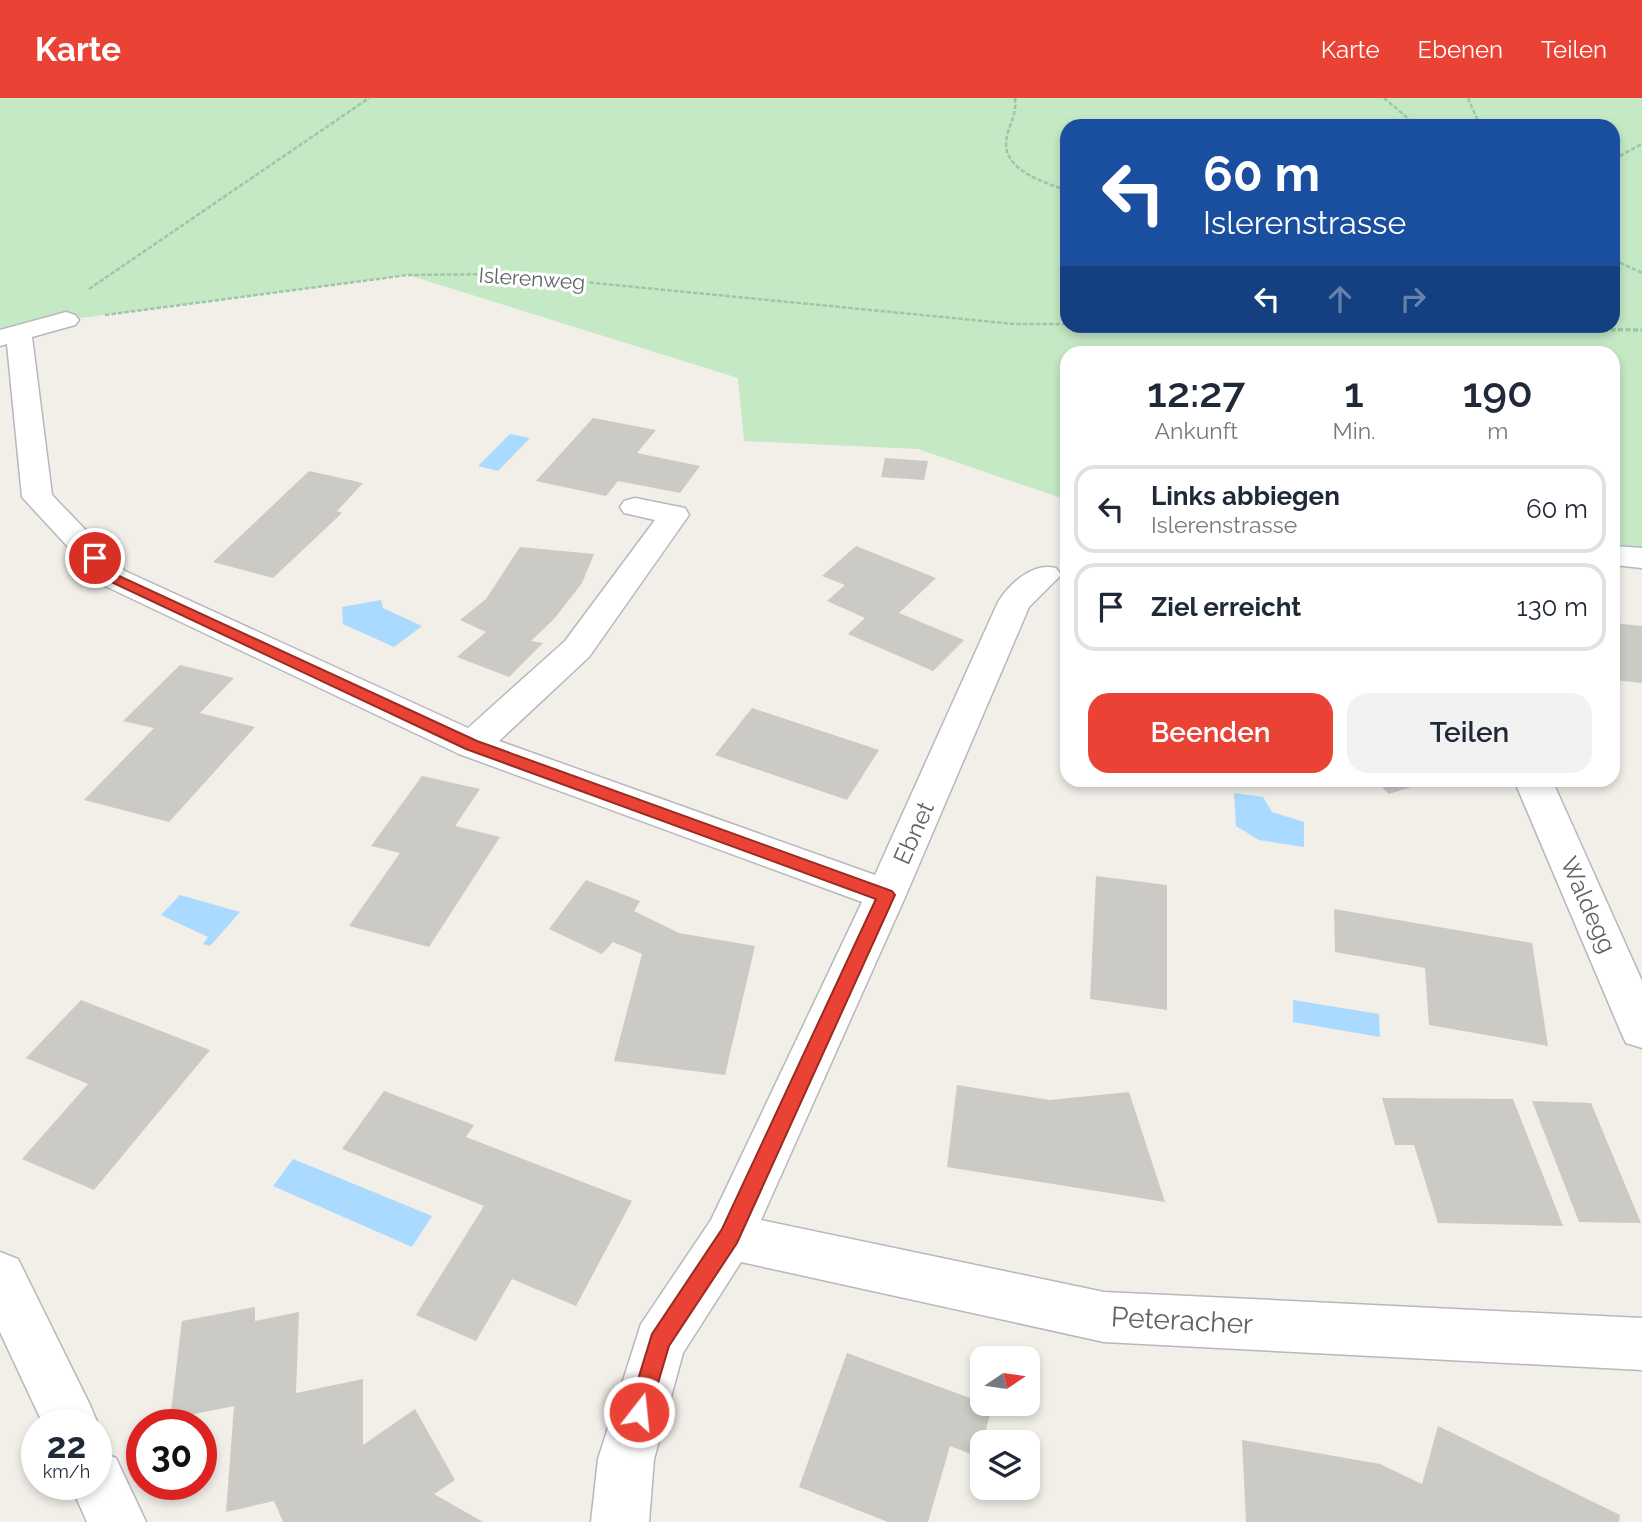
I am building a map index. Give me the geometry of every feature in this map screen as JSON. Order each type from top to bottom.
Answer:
[{"type":"street","points":[[66,320],[10,336],[37,497],[114,578],[472,745],[886,895]]},
{"type":"street","points":[[472,745],[577,649],[674,515],[635,507]]},
{"type":"street","points":[[1620,556],[1642,558]]},
{"type":"street","name":"Ebnet","points":[[620,1522],[626,1459],[660,1342],[730,1236],[886,895],[1014,602],[1045,575]]},
{"type":"street","name":"Waldegg","points":[[1536,787],[1642,1030]]},
{"type":"street","name":"Peteracher","points":[[730,1236],[1104,1317],[1642,1344]]},
{"type":"street","points":[[0,1276],[64,1409]]},
{"type":"street","points":[[106,1500],[117,1522]]},
{"type":"path","points":[[66,320],[84,292],[369,98]]},
{"type":"path","points":[[1015,98],[1015,112],[1006,139],[1006,150],[1015,164],[1026,173],[1060,188]]},
{"type":"path","points":[[1384,98],[1409,119]]},
{"type":"path","points":[[1468,98],[1476,119]]},
{"type":"path","points":[[1620,156],[1642,144]]},
{"type":"path","points":[[1620,263],[1642,273]]},
{"type":"path","name":"Islerenweg","points":[[66,320],[408,275],[502,274],[817,307],[1014,324],[1060,324]]},
{"type":"path","points":[[1620,330],[1642,330]]},
{"type":"green space","points":[[0,98],[1642,98],[1642,558],[1620,556],[1620,346],[1060,346],[1060,498],[918,449],[744,441],[738,378],[408,275],[66,320],[0,338]]},
{"type":"water","points":[[510,434],[530,438],[498,471],[478,466]]},
{"type":"water","points":[[381,600],[383,608],[422,626],[394,647],[343,624],[342,607]]},
{"type":"water","points":[[1234,793],[1263,797],[1272,812],[1304,822],[1304,847],[1259,840],[1236,826]]},
{"type":"water","points":[[180,895],[240,912],[210,946],[203,944],[208,937],[161,915]]},
{"type":"water","points":[[1293,1000],[1379,1014],[1380,1037],[1293,1022]]},
{"type":"water","points":[[293,1159],[432,1216],[412,1247],[273,1186]]},
{"type":"building","points":[[593,418],[656,430],[637,453],[700,466],[680,493],[618,481],[606,496],[536,481]]},
{"type":"building","points":[[885,458],[928,461],[924,480],[881,477]]},
{"type":"building","points":[[309,471],[363,483],[337,511],[342,513],[273,578],[213,562]]},
{"type":"building","points":[[856,546],[936,578],[899,613],[964,640],[933,671],[848,634],[865,618],[827,601],[845,585],[822,576]]},
{"type":"building","points":[[520,547],[594,554],[582,583],[554,619],[531,641],[543,643],[509,677],[457,657],[486,632],[460,620],[486,599]]},
{"type":"building","points":[[1620,624],[1642,626],[1642,683],[1620,681]]},
{"type":"building","points":[[180,665],[234,678],[200,713],[255,727],[169,822],[84,800],[154,728],[123,721]]},
{"type":"building","points":[[752,708],[879,750],[847,800],[715,755]]},
{"type":"building","points":[[422,776],[480,789],[455,826],[500,837],[429,947],[349,926],[400,853],[371,846]]},
{"type":"building","points":[[1382,787],[1411,787],[1389,794]]},
{"type":"building","points":[[1096,876],[1167,885],[1167,1010],[1090,999]]},
{"type":"building","points":[[586,880],[640,901],[634,911],[679,933],[755,946],[725,1075],[614,1061],[642,954],[613,942],[602,954],[549,929]]},
{"type":"building","points":[[1334,909],[1532,943],[1548,1046],[1429,1025],[1425,968],[1335,952]]},
{"type":"building","points":[[81,1000],[210,1050],[94,1190],[22,1159],[88,1084],[26,1058]]},
{"type":"building","points":[[957,1085],[1049,1100],[1129,1092],[1165,1202],[947,1167]]},
{"type":"building","points":[[384,1091],[474,1125],[466,1137],[632,1201],[576,1306],[512,1279],[476,1341],[416,1315],[484,1206],[342,1149]]},
{"type":"building","points":[[1382,1098],[1513,1099],[1563,1226],[1438,1223],[1414,1145],[1395,1145]]},
{"type":"building","points":[[1532,1101],[1591,1103],[1641,1223],[1579,1222]]},
{"type":"building","points":[[255,1307],[255,1321],[299,1312],[296,1393],[363,1379],[363,1445],[415,1409],[455,1480],[434,1494],[483,1522],[283,1522],[274,1501],[226,1512],[234,1406],[217,1409],[171,1409],[182,1321]]},
{"type":"building","points":[[847,1353],[970,1398],[970,1416],[989,1416],[986,1430],[970,1430],[970,1454],[950,1446],[928,1522],[888,1522],[799,1487]]},
{"type":"building","points":[[1438,1426],[1620,1515],[1619,1522],[1246,1522],[1242,1440],[1380,1464],[1422,1484]]},
{"type":"route","points":[[95,558],[114,578],[472,745],[886,895],[730,1236],[660,1342],[639,1412]]}]
